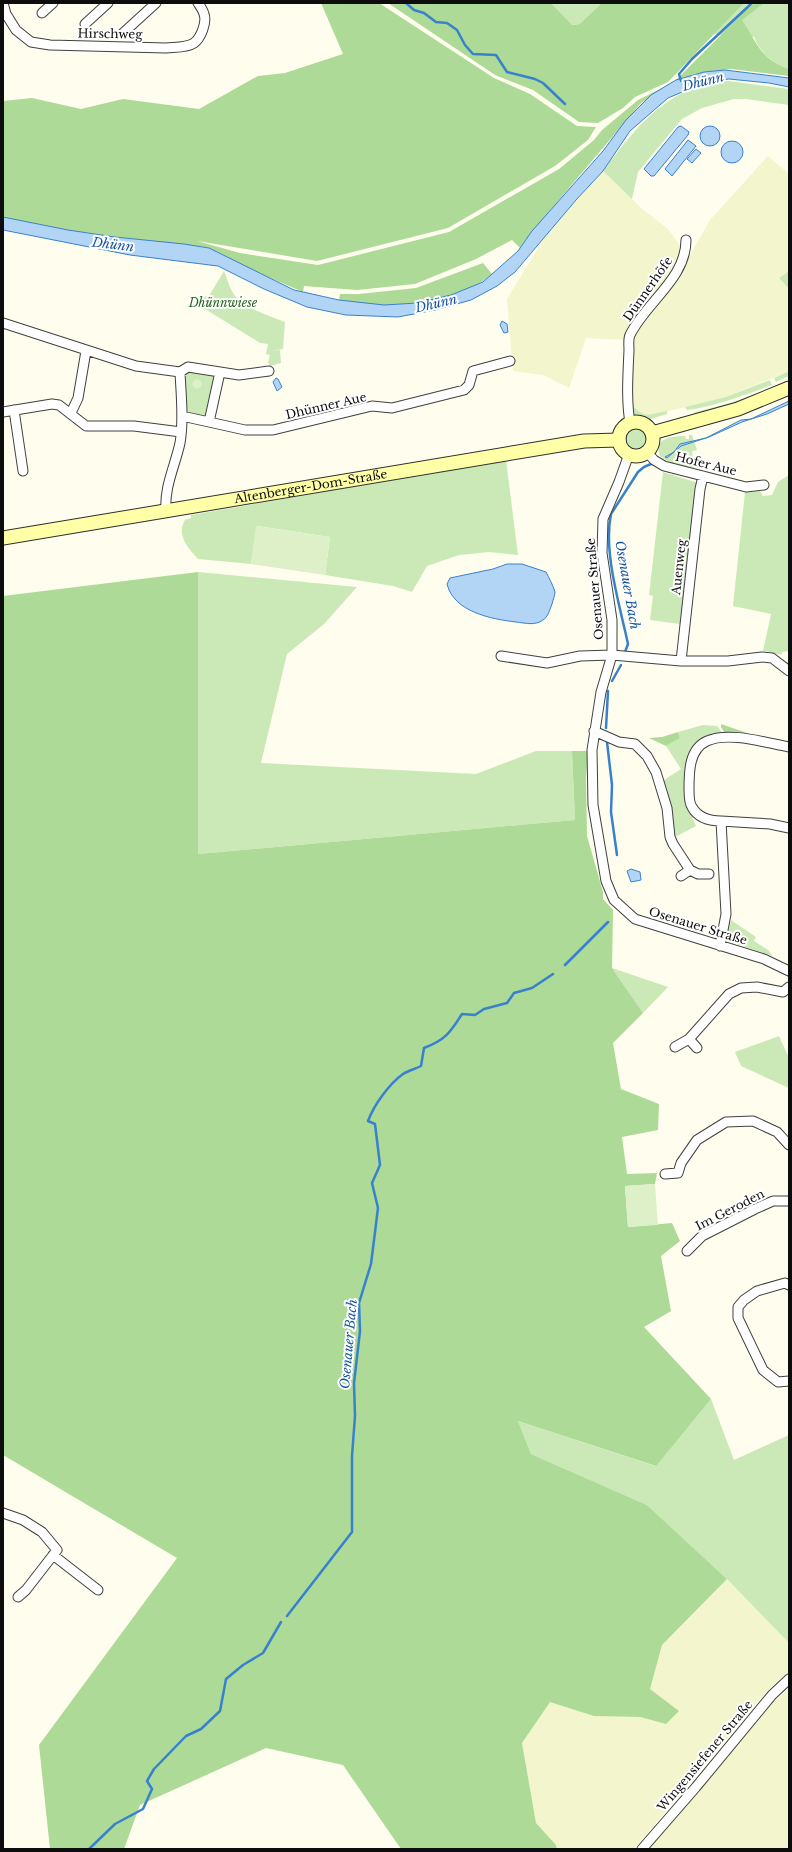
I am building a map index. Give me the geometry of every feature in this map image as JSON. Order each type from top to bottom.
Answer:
[{"type":"main road","points":[[652,433],[738,409],[789,388]]},
{"type":"main road","points":[[630,423],[642,424],[652,433],[653,442],[647,452],[638,456],[629,454],[621,447],[619,440],[621,430],[630,423]]},
{"type":"main road","name":"Altenberger-Dom-Straße","points":[[3,538],[584,441],[619,440]]},
{"type":"street","name":"Hirschweg","points":[[3,3],[6,14],[16,30],[31,42],[50,45],[166,48],[194,43],[199,37],[204,24],[205,15],[198,3]]},
{"type":"street","points":[[42,13],[53,3]]},
{"type":"street","name":"Hirschweg","points":[[85,24],[108,3]]},
{"type":"street","name":"Hirschweg","points":[[122,34],[156,3]]},
{"type":"street","name":"Dünnerhöfe","points":[[630,423],[628,410],[629,336],[648,308],[671,280],[683,260],[686,240]]},
{"type":"street","points":[[3,323],[136,366],[180,372],[188,367],[239,375],[269,371]]},
{"type":"street","points":[[71,413],[78,398],[86,350]]},
{"type":"street","name":"Dhünner Aue","points":[[182,416],[245,430],[273,430],[372,406],[392,408],[464,390],[469,385],[473,371],[510,361]]},
{"type":"street","points":[[166,511],[165,496],[180,442],[182,416],[180,372]]},
{"type":"street","points":[[209,422],[220,372]]},
{"type":"street","points":[[3,412],[52,404],[59,405],[86,426],[134,426],[181,432]]},
{"type":"street","points":[[14,410],[23,471]]},
{"type":"street","name":"Hofer Aue","points":[[647,452],[654,460],[664,466],[746,487],[764,485]]},
{"type":"street","name":"Osenauer Straße","points":[[629,454],[620,482],[603,519],[602,553],[612,620],[612,655],[601,692],[592,750],[593,805],[606,881],[614,900],[636,919],[764,960],[789,971]]},
{"type":"street","name":"Auenweg","points":[[681,661],[700,489],[703,476]]},
{"type":"street","points":[[612,655],[681,661],[728,661],[762,657],[772,658],[789,671]]},
{"type":"street","name":"Osenauer Straße","points":[[501,656],[547,663],[580,656],[612,655]]},
{"type":"street","points":[[594,731],[619,742],[635,744],[647,756],[656,772],[667,808],[670,837],[690,870],[698,874],[709,874]]},
{"type":"street","points":[[789,747],[723,737],[706,741],[696,749],[689,770],[691,807],[699,816],[711,821],[770,824],[789,828]]},
{"type":"street","points":[[720,946],[726,914],[721,821]]},
{"type":"street","points":[[681,876],[690,870]]},
{"type":"street","points":[[675,1047],[689,1039],[729,994],[741,988],[757,987],[783,992],[789,987]]},
{"type":"street","points":[[689,1039],[697,1048]]},
{"type":"street","points":[[665,1174],[678,1173],[681,1163],[697,1140],[726,1122],[754,1121],[776,1132],[789,1145]]},
{"type":"street","name":"Im Geroden","points":[[687,1251],[702,1236],[755,1209],[773,1201],[789,1201]]},
{"type":"street","points":[[789,1285],[785,1283],[757,1291],[744,1300],[738,1308],[738,1318],[763,1370],[778,1382],[789,1381]]},
{"type":"street","points":[[3,1513],[23,1520],[42,1532],[57,1550],[26,1590],[18,1597]]},
{"type":"street","points":[[53,1555],[98,1590]]},
{"type":"street","name":"Wingensiefener Straße","points":[[642,1849],[696,1787],[772,1695],[789,1679]]},
{"type":"green space","points":[[321,3],[379,3],[494,78],[530,94],[577,126],[596,127],[588,140],[555,166],[448,228],[317,261],[197,241],[240,253],[318,265],[449,232],[559,169],[638,100],[670,84],[641,103],[530,234],[520,248],[512,240],[476,259],[415,284],[357,290],[304,286],[303,292],[259,273],[209,248],[68,230],[3,217],[3,101],[32,98],[81,109],[123,99],[199,109],[258,76],[285,73],[343,54]]},
{"type":"green space","points":[[388,3],[551,3],[572,25],[580,24],[602,3],[746,3],[743,4],[668,82],[635,97],[623,108],[598,123],[579,122],[533,90],[495,75]]},
{"type":"green space","points":[[551,3],[789,3],[789,69],[772,61],[760,48],[754,37],[580,24],[571,25]]},
{"type":"green space","points":[[757,3],[764,3],[742,20],[761,50],[779,65],[789,69],[789,76],[731,69],[704,72],[676,80],[748,8]]},
{"type":"green space","points":[[729,81],[789,89],[789,105],[746,99],[734,99],[702,108],[682,119],[638,172],[632,199],[603,171],[634,132],[671,99],[686,91],[705,84]]},
{"type":"green space","points":[[768,156],[789,174],[789,271],[779,278],[789,289],[789,371],[726,397],[649,416],[641,414],[631,404],[633,350],[637,328],[685,264],[710,220]]},
{"type":"green space","points":[[603,171],[641,208],[668,229],[681,247],[681,258],[625,340],[586,338],[569,388],[543,375],[513,371],[507,299],[548,232]]},
{"type":"green space","points":[[483,263],[492,274],[482,282],[469,289],[442,298],[398,305],[368,304],[339,300],[340,294],[359,294],[416,288]]},
{"type":"green space","name":"Dhünnwiese","points":[[224,271],[231,289],[238,299],[254,310],[285,322],[283,349],[270,351],[280,350],[281,363],[270,366],[268,362],[270,355],[266,354],[268,344],[260,343],[197,304],[192,305],[193,298],[209,296]]},
{"type":"green space","points":[[789,271],[789,289],[779,278]]},
{"type":"green space","points":[[187,370],[214,375],[215,378],[205,416],[186,411],[184,376]]},
{"type":"green space","points":[[789,371],[789,376],[776,382],[774,378]]},
{"type":"green space","points":[[197,379],[202,384],[197,389],[192,384]]},
{"type":"green space","points":[[770,380],[772,385],[730,400],[687,410],[685,407],[726,397]]},
{"type":"green space","points":[[772,388],[773,390],[733,405],[712,411],[692,413],[730,403]]},
{"type":"green space","points":[[631,404],[644,414],[648,415],[667,411],[667,414],[651,419],[634,415]]},
{"type":"green space","points":[[632,429],[640,429],[647,436],[647,444],[640,451],[632,451],[625,444],[625,436]]},
{"type":"green space","points":[[689,435],[692,435],[697,450],[692,451],[694,468],[672,464],[660,456],[659,445],[665,439],[685,436],[686,439],[689,439]]},
{"type":"green space","points":[[506,460],[518,555],[490,552],[459,555],[427,566],[412,592],[393,586],[325,575],[330,537],[257,526],[251,564],[198,559],[184,541],[182,531],[183,526],[185,520],[191,518],[191,515]]},
{"type":"green space","points":[[663,472],[698,483],[680,624],[650,620],[653,596],[649,595]]},
{"type":"green space","points":[[789,475],[789,651],[778,654],[763,651],[771,614],[733,606],[745,492],[760,491],[763,496],[772,495],[778,482]]},
{"type":"green space","points":[[256,526],[330,537],[325,575],[251,564]]},
{"type":"green space","points":[[198,572],[357,587],[324,624],[287,654],[261,763],[476,774],[536,751],[572,751],[575,820],[198,854]]},
{"type":"green space","points":[[198,572],[198,854],[575,820],[572,751],[588,751],[586,778],[587,836],[603,892],[603,899],[613,910],[612,968],[643,1013],[613,1043],[621,1089],[659,1104],[658,1130],[622,1137],[627,1174],[657,1173],[655,1184],[625,1186],[628,1227],[672,1223],[680,1241],[661,1256],[671,1311],[644,1327],[711,1399],[656,1466],[518,1421],[531,1454],[647,1505],[727,1579],[662,1645],[650,1689],[679,1711],[666,1724],[640,1717],[594,1716],[550,1702],[522,1743],[536,1823],[556,1845],[557,1849],[401,1849],[343,1765],[266,1748],[140,1805],[124,1849],[50,1849],[39,1745],[177,1558],[3,1455],[3,596]]},
{"type":"green space","points":[[721,724],[750,734],[750,736],[726,735],[721,727]]},
{"type":"green space","points":[[703,725],[717,726],[724,735],[694,747],[687,805],[696,826],[675,837],[661,782],[681,769],[666,746],[680,738],[678,732]]},
{"type":"green space","points":[[678,732],[680,738],[666,746],[649,738],[662,737]]},
{"type":"green space","points":[[731,920],[756,937],[754,941],[768,950],[773,956],[733,943],[728,932]]},
{"type":"green space","points":[[612,968],[668,987],[643,1013]]},
{"type":"green space","points":[[779,1036],[789,1058],[789,1088],[741,1066],[735,1052]]},
{"type":"green space","points":[[655,1184],[658,1225],[628,1227],[625,1186]]},
{"type":"green space","points":[[711,1399],[734,1460],[789,1435],[789,1643],[727,1579],[647,1505],[531,1454],[518,1421],[655,1466]]},
{"type":"green space","points":[[727,1579],[789,1643],[789,1671],[766,1692],[634,1849],[557,1849],[556,1845],[536,1823],[522,1743],[550,1701],[594,1716],[640,1717],[666,1724],[679,1711],[650,1689],[662,1645]]},
{"type":"green space","points":[[789,1688],[789,1849],[648,1849],[776,1699]]},
{"type":"water","name":"Dhünn","points":[[725,70],[789,78],[789,87],[769,83],[729,79],[706,82],[668,98],[630,131],[603,171],[576,200],[515,272],[497,286],[471,300],[435,310],[398,317],[346,315],[307,307],[264,289],[218,266],[130,255],[3,230],[3,217],[68,230],[209,248],[294,290],[339,300],[384,305],[417,303],[451,295],[483,282],[518,251],[532,231],[603,151],[626,120],[651,95],[676,80],[704,72]]},
{"type":"water","points":[[681,126],[689,132],[688,135],[654,176],[651,176],[644,169],[678,127]]},
{"type":"water","points":[[710,126],[717,129],[720,136],[717,143],[710,146],[703,143],[700,136],[703,129]]},
{"type":"water","points":[[688,140],[696,146],[672,176],[665,169]]},
{"type":"water","points":[[732,141],[740,144],[743,152],[740,160],[732,163],[724,160],[721,152],[724,144]]},
{"type":"water","points":[[696,149],[701,153],[692,163],[687,159]]},
{"type":"water","points":[[502,321],[507,324],[508,332],[504,333],[500,325]]},
{"type":"water","points":[[276,378],[282,387],[277,391],[273,382]]},
{"type":"water","points":[[789,401],[789,404],[767,414],[742,422],[706,438],[741,420],[751,419]]},
{"type":"water","points":[[706,438],[681,446],[674,452],[680,444]]},
{"type":"water","points":[[507,564],[522,564],[546,572],[555,592],[549,613],[540,622],[533,624],[506,621],[485,616],[465,608],[451,594],[447,584],[450,578],[493,569]]},
{"type":"water","points":[[631,869],[640,872],[641,880],[631,882],[627,871]]},
{"type":"waterway","points":[[406,3],[414,10],[424,13],[436,22],[447,23],[457,30],[465,45],[473,54],[496,55],[507,72],[535,79],[543,83],[565,104]]},
{"type":"waterway","name":"Dhünn","points":[[681,81],[679,74],[692,59],[752,3]]},
{"type":"waterway","name":"Osenauer Bach","points":[[625,652],[628,644],[617,596],[609,545],[611,514],[638,472],[651,464]]},
{"type":"waterway","name":"Osenauer Bach","points":[[612,681],[621,665]]},
{"type":"waterway","name":"Osenauer Bach","points":[[606,728],[608,691]]},
{"type":"waterway","name":"Osenauer Bach","points":[[607,742],[612,785],[611,812],[617,855]]},
{"type":"waterway","name":"Osenauer Bach","points":[[565,965],[608,922]]},
{"type":"waterway","name":"Osenauer Bach","points":[[287,1616],[352,1532],[352,1456],[355,1416],[354,1383],[360,1331],[359,1303],[371,1264],[378,1208],[372,1183],[380,1165],[375,1124],[368,1121],[374,1108],[387,1089],[403,1074],[421,1066],[424,1048],[442,1039],[454,1026],[462,1014],[475,1015],[484,1009],[507,1003],[514,993],[532,988],[553,974]]},
{"type":"waterway","name":"Osenauer Bach","points":[[89,1849],[115,1824],[143,1809],[152,1789],[147,1781],[154,1769],[186,1736],[201,1729],[220,1711],[226,1679],[243,1665],[263,1653],[281,1622]]}]
